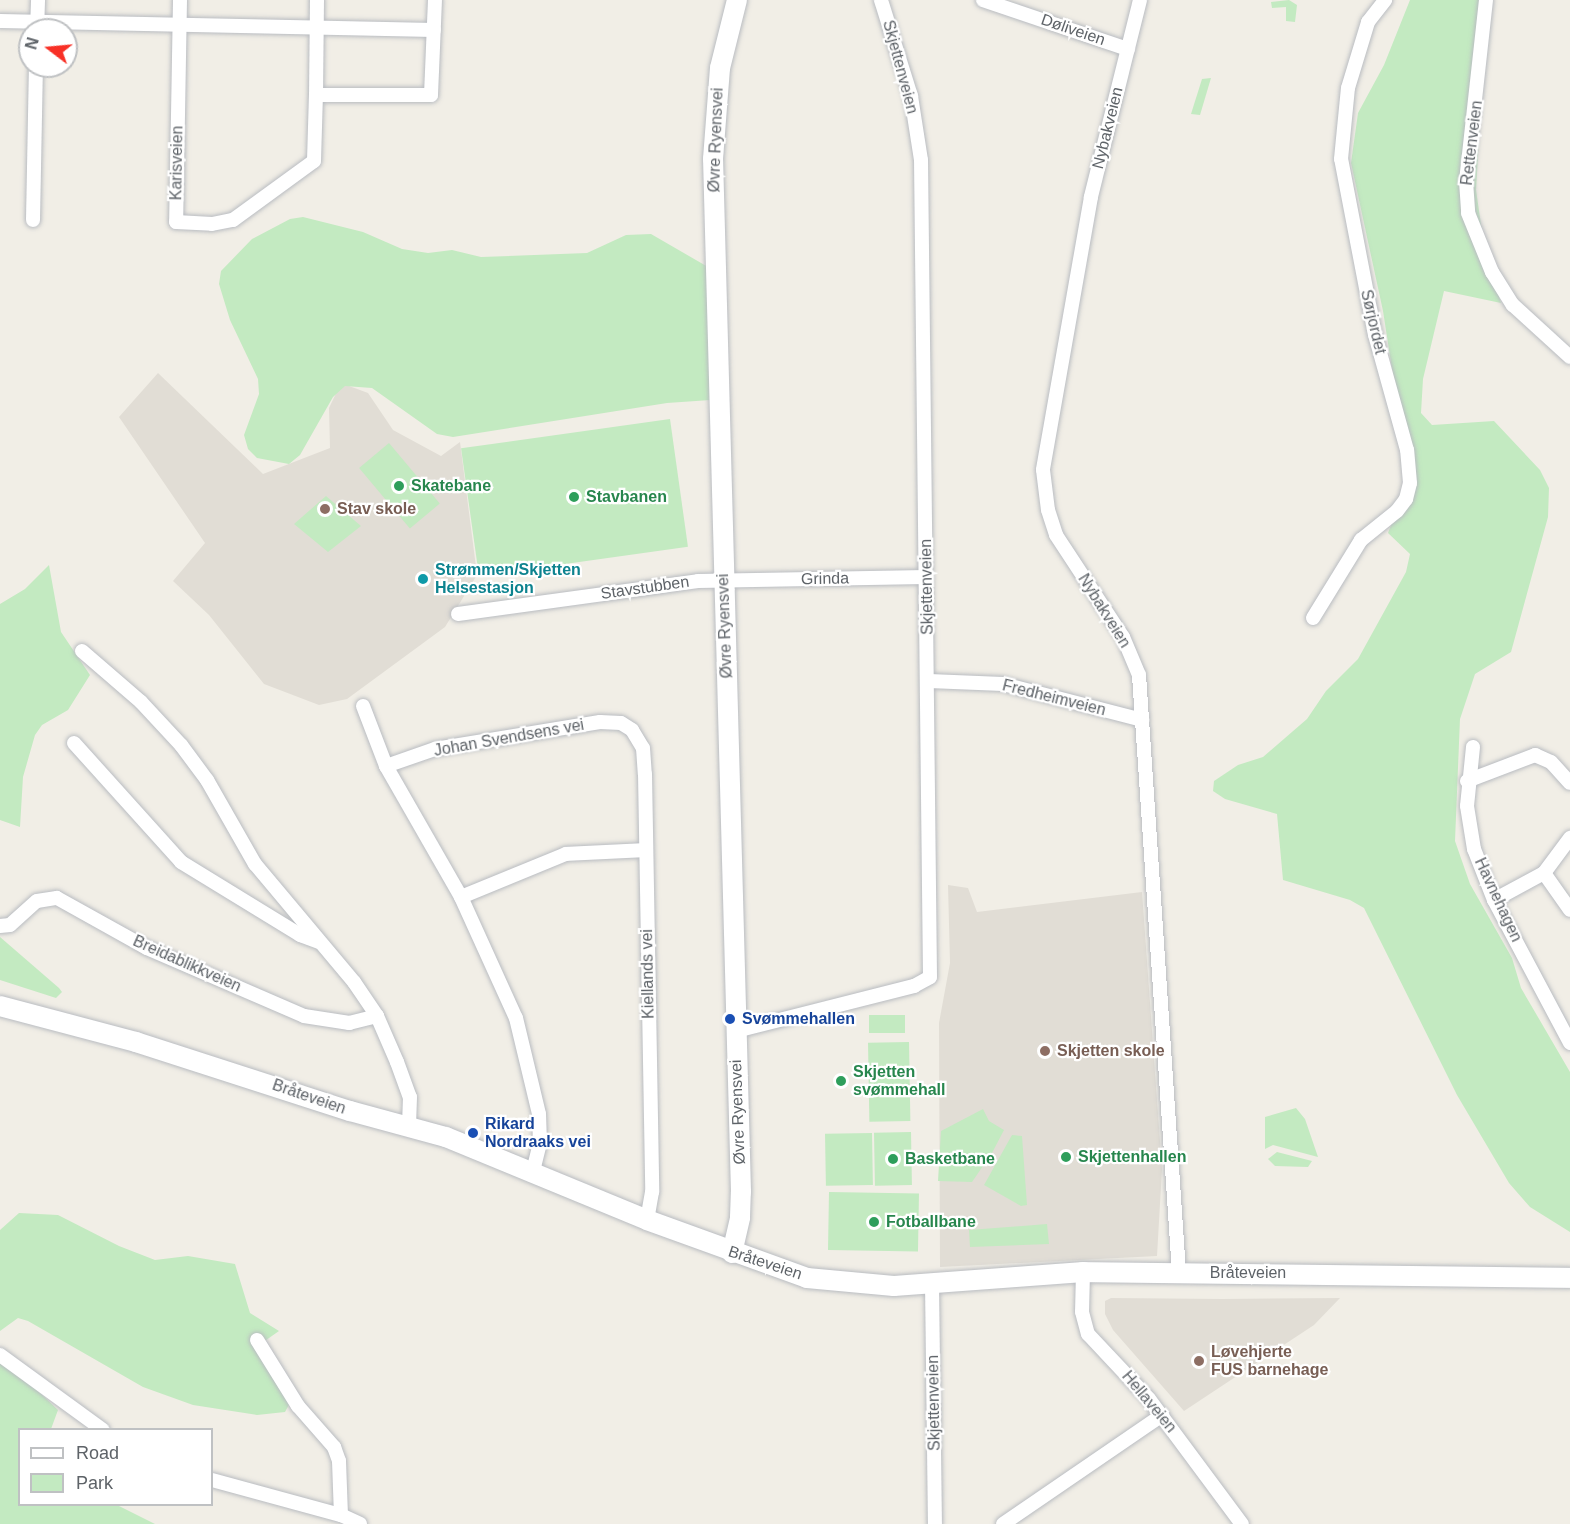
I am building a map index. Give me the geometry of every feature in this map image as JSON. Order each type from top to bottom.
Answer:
[{"type":"main road","name":"Øvre Ryensvei","points":[[732,1253],[741,1206],[713,141],[720,68],[737,0]]},
{"type":"main road","name":"Bråteveien","points":[[0,1006],[181,1056],[350,1111],[409,1126],[533,1172],[732,1253],[807,1278],[877,1285],[1083,1272],[1570,1278]]},
{"type":"street","points":[[37,18],[38,0]]},
{"type":"street","name":"Karisveien","points":[[180,0],[176,222],[212,224],[233,220],[314,161],[317,0]]},
{"type":"street","points":[[316,95],[431,95],[435,0]]},
{"type":"street","name":"Skjettenveien","points":[[736,1031],[914,986],[930,976],[929,681],[921,160],[911,96],[881,0]]},
{"type":"street","name":"Døliveien","points":[[983,0],[1128,49]]},
{"type":"street","name":"Nybakveien","points":[[1140,0],[1091,197],[1043,470],[1048,510],[1056,535],[1123,638],[1139,675],[1179,1272]]},
{"type":"street","name":"Sørjordet","points":[[1313,618],[1361,540],[1406,499],[1410,483],[1407,450],[1375,334],[1341,159],[1348,88],[1368,22],[1385,0]]},
{"type":"street","name":"Rettenveien","points":[[1486,0],[1466,181],[1468,213],[1492,272],[1513,305],[1570,357]]},
{"type":"street","points":[[0,21],[18,23]]},
{"type":"street","points":[[78,26],[180,25],[434,30]]},
{"type":"street","points":[[33,220],[36,78]]},
{"type":"street","name":"Grinda","points":[[724,581],[926,577]]},
{"type":"street","name":"Stavstubben","points":[[458,614],[698,581],[724,581]]},
{"type":"street","points":[[82,651],[141,702],[181,745],[207,780],[255,864],[321,942],[376,1016],[410,1097],[409,1126]]},
{"type":"street","name":"Fredheimveien","points":[[929,681],[1003,684],[1142,720]]},
{"type":"street","points":[[363,706],[386,766],[461,897],[500,978],[530,1064],[540,1131],[533,1172]]},
{"type":"street","name":"Johan Svendsens vei","points":[[386,766],[435,749],[600,722],[621,723],[632,730]]},
{"type":"street","name":"Kiellands vei","points":[[632,730],[643,748],[652,1192],[648,1220]]},
{"type":"street","points":[[74,743],[181,862],[300,935],[321,942]]},
{"type":"street","name":"Havnehagen","points":[[1473,747],[1467,781],[1469,829],[1494,900],[1570,1042]]},
{"type":"street","points":[[1467,781],[1535,755],[1551,762],[1570,783]]},
{"type":"street","points":[[1494,900],[1545,873],[1570,838]]},
{"type":"street","points":[[461,897],[566,854],[645,850]]},
{"type":"street","points":[[1545,873],[1570,910]]},
{"type":"street","name":"Breidablikkveien","points":[[5,926],[37,901],[57,898],[147,948],[304,1016],[339,1023],[376,1016]]},
{"type":"street","name":"Hellaveien","points":[[1083,1272],[1082,1312],[1088,1334],[1162,1415],[1242,1524]]},
{"type":"street","name":"Skjettenveien","points":[[932,1283],[935,1524]]},
{"type":"street","points":[[257,1340],[284,1387],[334,1447],[339,1461],[341,1515]]},
{"type":"street","points":[[0,1355],[100,1428]]},
{"type":"street","points":[[1003,1524],[1162,1415]]},
{"type":"street","points":[[213,1480],[341,1515],[360,1524]]},
{"type":"shaded area","name":"Stav skole","points":[[158,373],[263,474],[330,448],[329,408],[341,383],[368,393],[393,430],[441,456],[460,442],[477,575],[445,627],[347,699],[319,705],[264,684],[209,615],[173,581],[205,543],[119,417]]},
{"type":"shaded area","name":"Skjetten skole","points":[[948,885],[968,888],[977,912],[1142,892],[1162,1169],[1157,1256],[940,1267],[939,1023],[950,963]]},
{"type":"shaded area","name":"Løvehjerte FUS barnehage","points":[[1111,1298],[1340,1298],[1314,1325],[1184,1411],[1113,1330],[1105,1314],[1105,1301]]},
{"type":"green space","points":[[1289,0],[1297,5],[1295,22],[1286,21],[1286,7],[1272,8],[1271,2]]},
{"type":"green space","points":[[1410,0],[1487,0],[1476,190],[1484,245],[1501,303],[1444,291],[1423,379],[1421,413],[1432,425],[1494,421],[1540,470],[1549,488],[1548,517],[1511,652],[1475,674],[1460,719],[1455,841],[1470,884],[1512,958],[1521,988],[1570,1072],[1570,1232],[1530,1207],[1509,1183],[1457,1095],[1364,908],[1350,900],[1283,880],[1277,814],[1225,799],[1213,791],[1214,781],[1238,765],[1263,757],[1307,719],[1326,691],[1358,659],[1406,572],[1410,554],[1388,533],[1409,479],[1383,311],[1351,163],[1358,113],[1384,65]]},
{"type":"green space","points":[[1211,78],[1200,115],[1191,114],[1202,79]]},
{"type":"green space","points":[[303,217],[363,232],[402,249],[428,253],[452,250],[481,257],[587,253],[626,235],[651,234],[708,267],[725,399],[667,403],[453,437],[437,434],[372,388],[345,386],[333,397],[300,455],[289,464],[257,458],[248,449],[244,435],[259,394],[258,379],[230,320],[219,284],[221,271],[252,239],[290,219]]},
{"type":"green space","name":"Stavbanen","points":[[670,419],[688,547],[479,576],[461,448]]},
{"type":"green space","name":"Skatebane","points":[[389,443],[440,504],[410,529],[359,468]]},
{"type":"green space","points":[[326,496],[361,526],[328,552],[294,524]]},
{"type":"green space","points":[[49,565],[61,632],[90,675],[68,710],[42,725],[35,735],[23,777],[20,827],[0,820],[0,604],[25,589]]},
{"type":"green space","points":[[0,937],[62,992],[56,998],[0,980]]},
{"type":"green space","points":[[869,1015],[905,1015],[905,1033],[869,1033]]},
{"type":"green space","points":[[909,1042],[910,1121],[869,1122],[868,1043]]},
{"type":"green space","points":[[1296,1108],[1305,1119],[1318,1157],[1273,1145],[1265,1149],[1265,1117]]},
{"type":"green space","points":[[983,1109],[989,1121],[1004,1130],[992,1153],[972,1182],[938,1181],[941,1131]]},
{"type":"green space","name":"Basketbane","points":[[911,1132],[912,1185],[875,1186],[874,1133]]},
{"type":"green space","points":[[872,1133],[873,1185],[826,1186],[825,1134]]},
{"type":"green space","points":[[1012,1135],[1022,1136],[1027,1205],[1021,1206],[984,1185]]},
{"type":"green space","points":[[1277,1152],[1312,1161],[1308,1167],[1275,1166],[1268,1159]]},
{"type":"green space","name":"Fotballbane","points":[[829,1192],[919,1194],[918,1252],[828,1250]]},
{"type":"green space","points":[[19,1213],[58,1215],[119,1246],[155,1260],[188,1256],[235,1264],[250,1313],[279,1331],[259,1345],[291,1401],[285,1412],[257,1415],[193,1405],[143,1387],[28,1321],[18,1318],[0,1331],[0,1230]]},
{"type":"green space","points":[[1047,1224],[1049,1244],[970,1247],[969,1230]]},
{"type":"green space","points":[[0,1355],[58,1410],[51,1428],[18,1428],[18,1506],[119,1506],[155,1524],[0,1524]]},
{"type":"place","name":"Skatebane","points":[[399,486]]},
{"type":"place","name":"Stavbanen","points":[[574,497]]},
{"type":"place","name":"Stav skole","points":[[325,509]]},
{"type":"place","name":"Strømmen/Skjetten Helsestasjon","points":[[423,579]]},
{"type":"place","name":"Svømmehallen","points":[[730,1019]]},
{"type":"place","name":"Skjetten skole","points":[[1045,1051]]},
{"type":"place","name":"Skjetten svømmehall","points":[[841,1081]]},
{"type":"place","name":"Rikard Nordraaks vei","points":[[473,1133]]},
{"type":"place","name":"Skjettenhallen","points":[[1066,1157]]},
{"type":"place","name":"Basketbane","points":[[893,1159]]},
{"type":"place","name":"Fotballbane","points":[[874,1222]]},
{"type":"place","name":"Løvehjerte FUS barnehage","points":[[1199,1361]]}]
